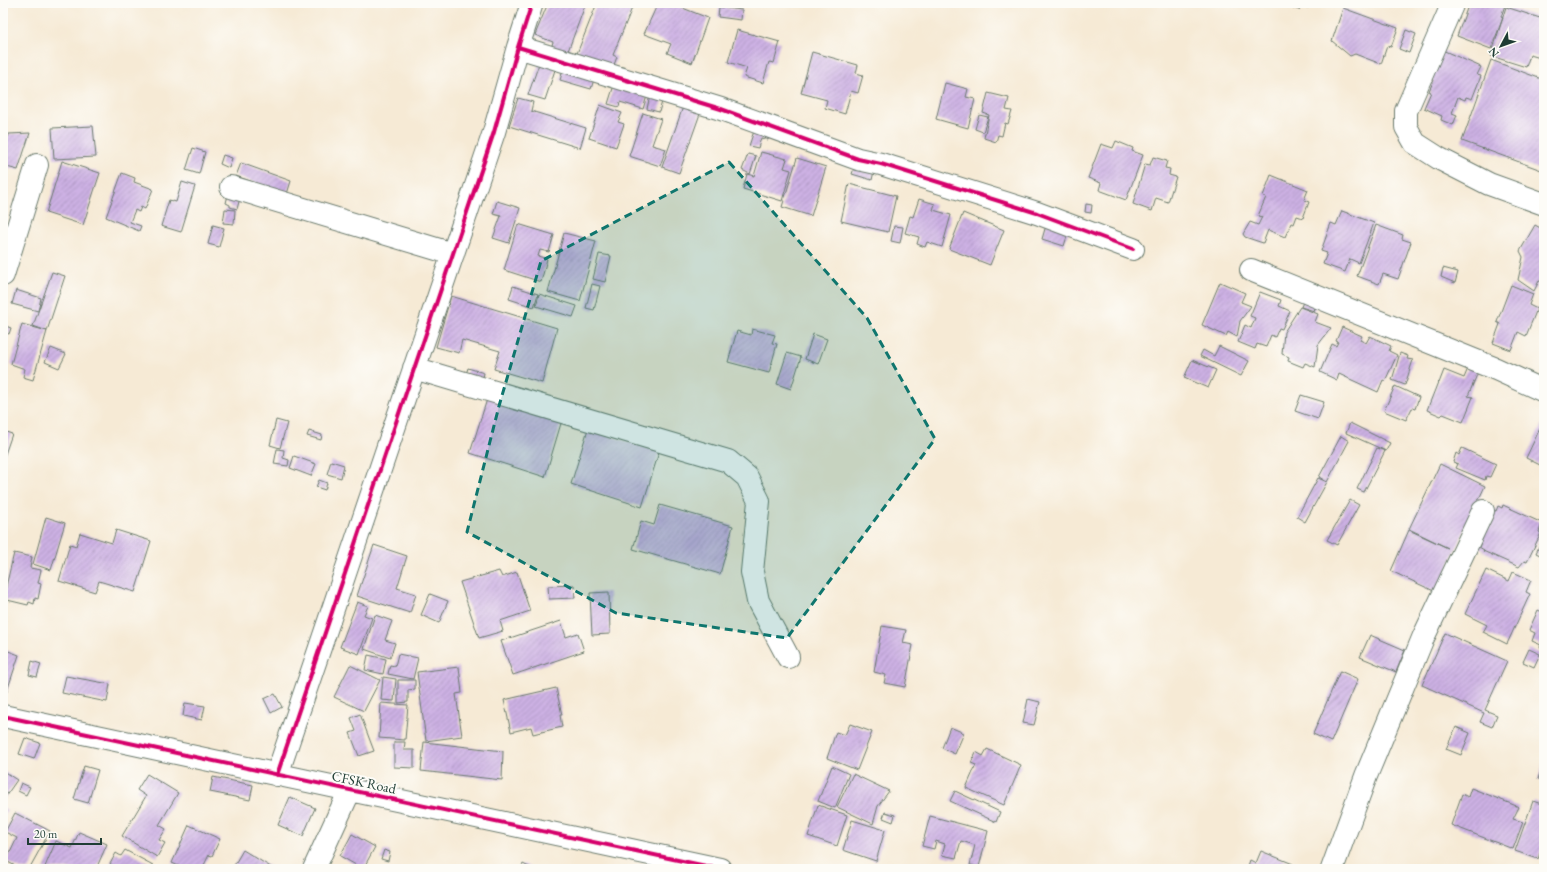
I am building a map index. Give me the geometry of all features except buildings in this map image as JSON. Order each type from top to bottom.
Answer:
[{"type":"street","points":[[277,775],[494,132],[532,3]]},
{"type":"street","points":[[1453,3],[1406,111],[1406,127],[1415,143],[1440,159],[1489,184],[1544,204]]},
{"type":"street","points":[[518,47],[722,110],[858,159],[881,164],[1037,213],[1133,249]]},
{"type":"street","points":[[3,275],[37,165]]},
{"type":"street","points":[[231,187],[453,254]]},
{"type":"street","points":[[1251,270],[1496,369],[1544,391]]},
{"type":"street","points":[[414,368],[728,461],[747,477],[759,501],[752,572],[758,601],[788,657]]},
{"type":"street","points":[[1332,869],[1366,776],[1423,638],[1483,511]]},
{"type":"street","name":"CFSK Road","points":[[3,716],[720,869]]},
{"type":"street","points":[[314,869],[350,790]]},
{"type":"highlighted area","points":[[729,162],[867,318],[935,439],[787,638],[616,613],[467,532],[499,406],[541,261]]},
{"type":"cycle path","points":[[277,775],[494,132],[532,3]]},
{"type":"cycle path","points":[[518,47],[721,109],[858,159],[881,164],[1037,213],[1133,249]]},
{"type":"cycle path","points":[[3,716],[720,869]]}]
